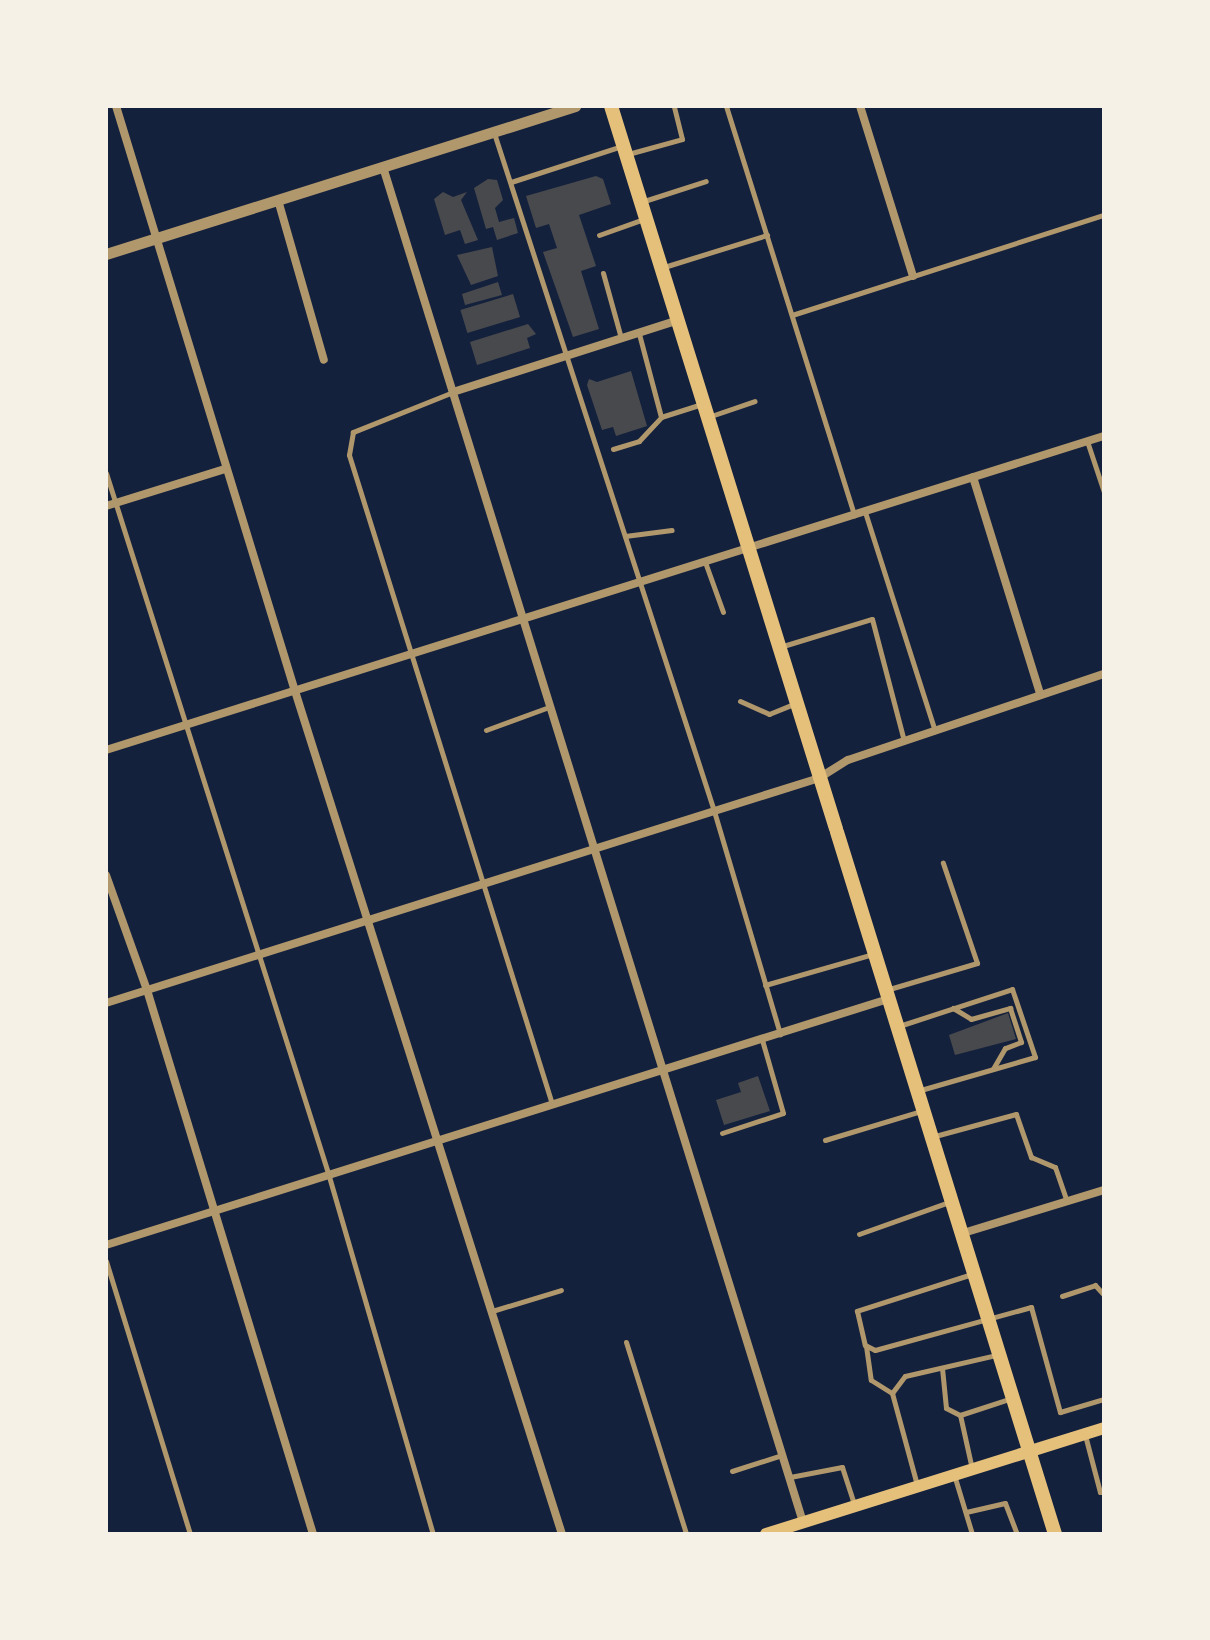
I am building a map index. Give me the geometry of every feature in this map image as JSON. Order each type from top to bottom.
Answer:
[{"type":"main road","points":[[611,106],[1055,1534]]},
{"type":"main road","points":[[766,1534],[801,1526],[854,1506],[1104,1428]]},
{"type":"street","points":[[116,106],[225,469],[562,1534]]},
{"type":"street","points":[[106,254],[494,132],[540,111],[575,106]]},
{"type":"street","points":[[860,106],[913,276]]},
{"type":"street","points":[[383,167],[520,617],[596,848],[790,1477],[801,1526]]},
{"type":"street","points":[[278,200],[324,360]]},
{"type":"street","points":[[453,392],[676,321]]},
{"type":"street","points":[[106,750],[520,617],[750,550],[1104,436]]},
{"type":"street","points":[[110,504],[225,469]]},
{"type":"street","points":[[973,477],[1040,693]]},
{"type":"street","points":[[106,1003],[819,778],[848,760],[1104,674]]},
{"type":"street","points":[[106,875],[147,990],[313,1534]]},
{"type":"street","points":[[106,1245],[328,1173],[762,1040],[887,994]]},
{"type":"street","points":[[960,1234],[1104,1190]]},
{"type":"lane","points":[[511,182],[624,150],[682,139],[674,106]]},
{"type":"lane","points":[[726,106],[855,516]]},
{"type":"lane","points":[[494,132],[714,811],[780,1034]]},
{"type":"lane","points":[[640,203],[706,181]]},
{"type":"lane","points":[[792,315],[1104,215]]},
{"type":"lane","points":[[599,235],[645,218]]},
{"type":"lane","points":[[660,268],[767,235]]},
{"type":"lane","points":[[603,273],[621,339]]},
{"type":"lane","points":[[639,333],[661,417]]},
{"type":"lane","points":[[453,392],[353,432],[350,445],[552,1104]]},
{"type":"lane","points":[[613,449],[639,441],[661,417],[755,401]]},
{"type":"lane","points":[[1087,441],[1104,492]]},
{"type":"lane","points":[[106,473],[110,504],[186,726],[328,1173],[433,1534]]},
{"type":"lane","points":[[865,512],[935,731]]},
{"type":"lane","points":[[625,536],[672,530]]},
{"type":"lane","points":[[705,562],[723,612]]},
{"type":"lane","points":[[780,647],[872,619],[904,741]]},
{"type":"lane","points":[[740,701],[769,714],[797,703]]},
{"type":"lane","points":[[486,730],[549,707]]},
{"type":"lane","points":[[887,994],[977,963],[943,863]]},
{"type":"lane","points":[[765,985],[874,953]]},
{"type":"lane","points":[[896,1027],[1012,989],[1035,1057],[916,1091]]},
{"type":"lane","points":[[953,1008],[971,1019],[1010,1008],[1021,1042],[1005,1048],[993,1069]]},
{"type":"lane","points":[[722,1133],[783,1113],[762,1040]]},
{"type":"lane","points":[[825,1140],[922,1111]]},
{"type":"lane","points":[[930,1138],[1016,1114],[1031,1157],[1055,1167],[1067,1201]]},
{"type":"lane","points":[[859,1234],[950,1202]]},
{"type":"lane","points":[[106,1261],[190,1534]]},
{"type":"lane","points":[[918,1486],[892,1393],[871,1380],[857,1311],[972,1273]]},
{"type":"lane","points":[[1062,1296],[1095,1285],[1104,1295]]},
{"type":"lane","points":[[492,1311],[561,1290]]},
{"type":"lane","points":[[865,1345],[875,1350],[1031,1307],[1060,1412],[1104,1399]]},
{"type":"lane","points":[[626,1342],[686,1534]]},
{"type":"lane","points":[[892,1393],[905,1376],[999,1354]]},
{"type":"lane","points":[[942,1368],[946,1408],[960,1415],[1013,1398]]},
{"type":"lane","points":[[960,1415],[972,1469]]},
{"type":"lane","points":[[1085,1434],[1100,1492],[1104,1491]]},
{"type":"lane","points":[[732,1471],[782,1454]]},
{"type":"lane","points":[[790,1477],[842,1467],[854,1506]]},
{"type":"lane","points":[[954,1475],[972,1534]]},
{"type":"lane","points":[[966,1512],[1005,1503],[1017,1534]]},
{"type":"building","points":[[596,176],[603,179],[611,204],[579,215],[596,266],[581,271],[599,329],[573,337],[543,252],[557,248],[549,224],[536,228],[526,196]]},
{"type":"building","points":[[488,179],[497,180],[503,200],[495,208],[499,222],[514,218],[518,233],[497,240],[493,227],[486,229],[474,188]]},
{"type":"building","points":[[443,192],[453,197],[467,192],[461,200],[478,240],[465,244],[460,230],[445,235],[434,199]]},
{"type":"building","points":[[492,247],[498,276],[471,285],[457,255]]},
{"type":"building","points":[[498,282],[502,295],[465,305],[462,294]]},
{"type":"building","points":[[513,294],[520,317],[467,333],[460,310]]},
{"type":"building","points":[[528,324],[536,334],[527,338],[530,348],[477,365],[470,342]]},
{"type":"building","points":[[631,371],[647,426],[616,436],[613,427],[602,430],[587,385],[589,379],[597,382]]},
{"type":"building","points":[[1008,1013],[1016,1039],[955,1055],[949,1035]]},
{"type":"building","points":[[758,1076],[770,1111],[724,1125],[716,1100],[741,1092],[738,1083]]}]
